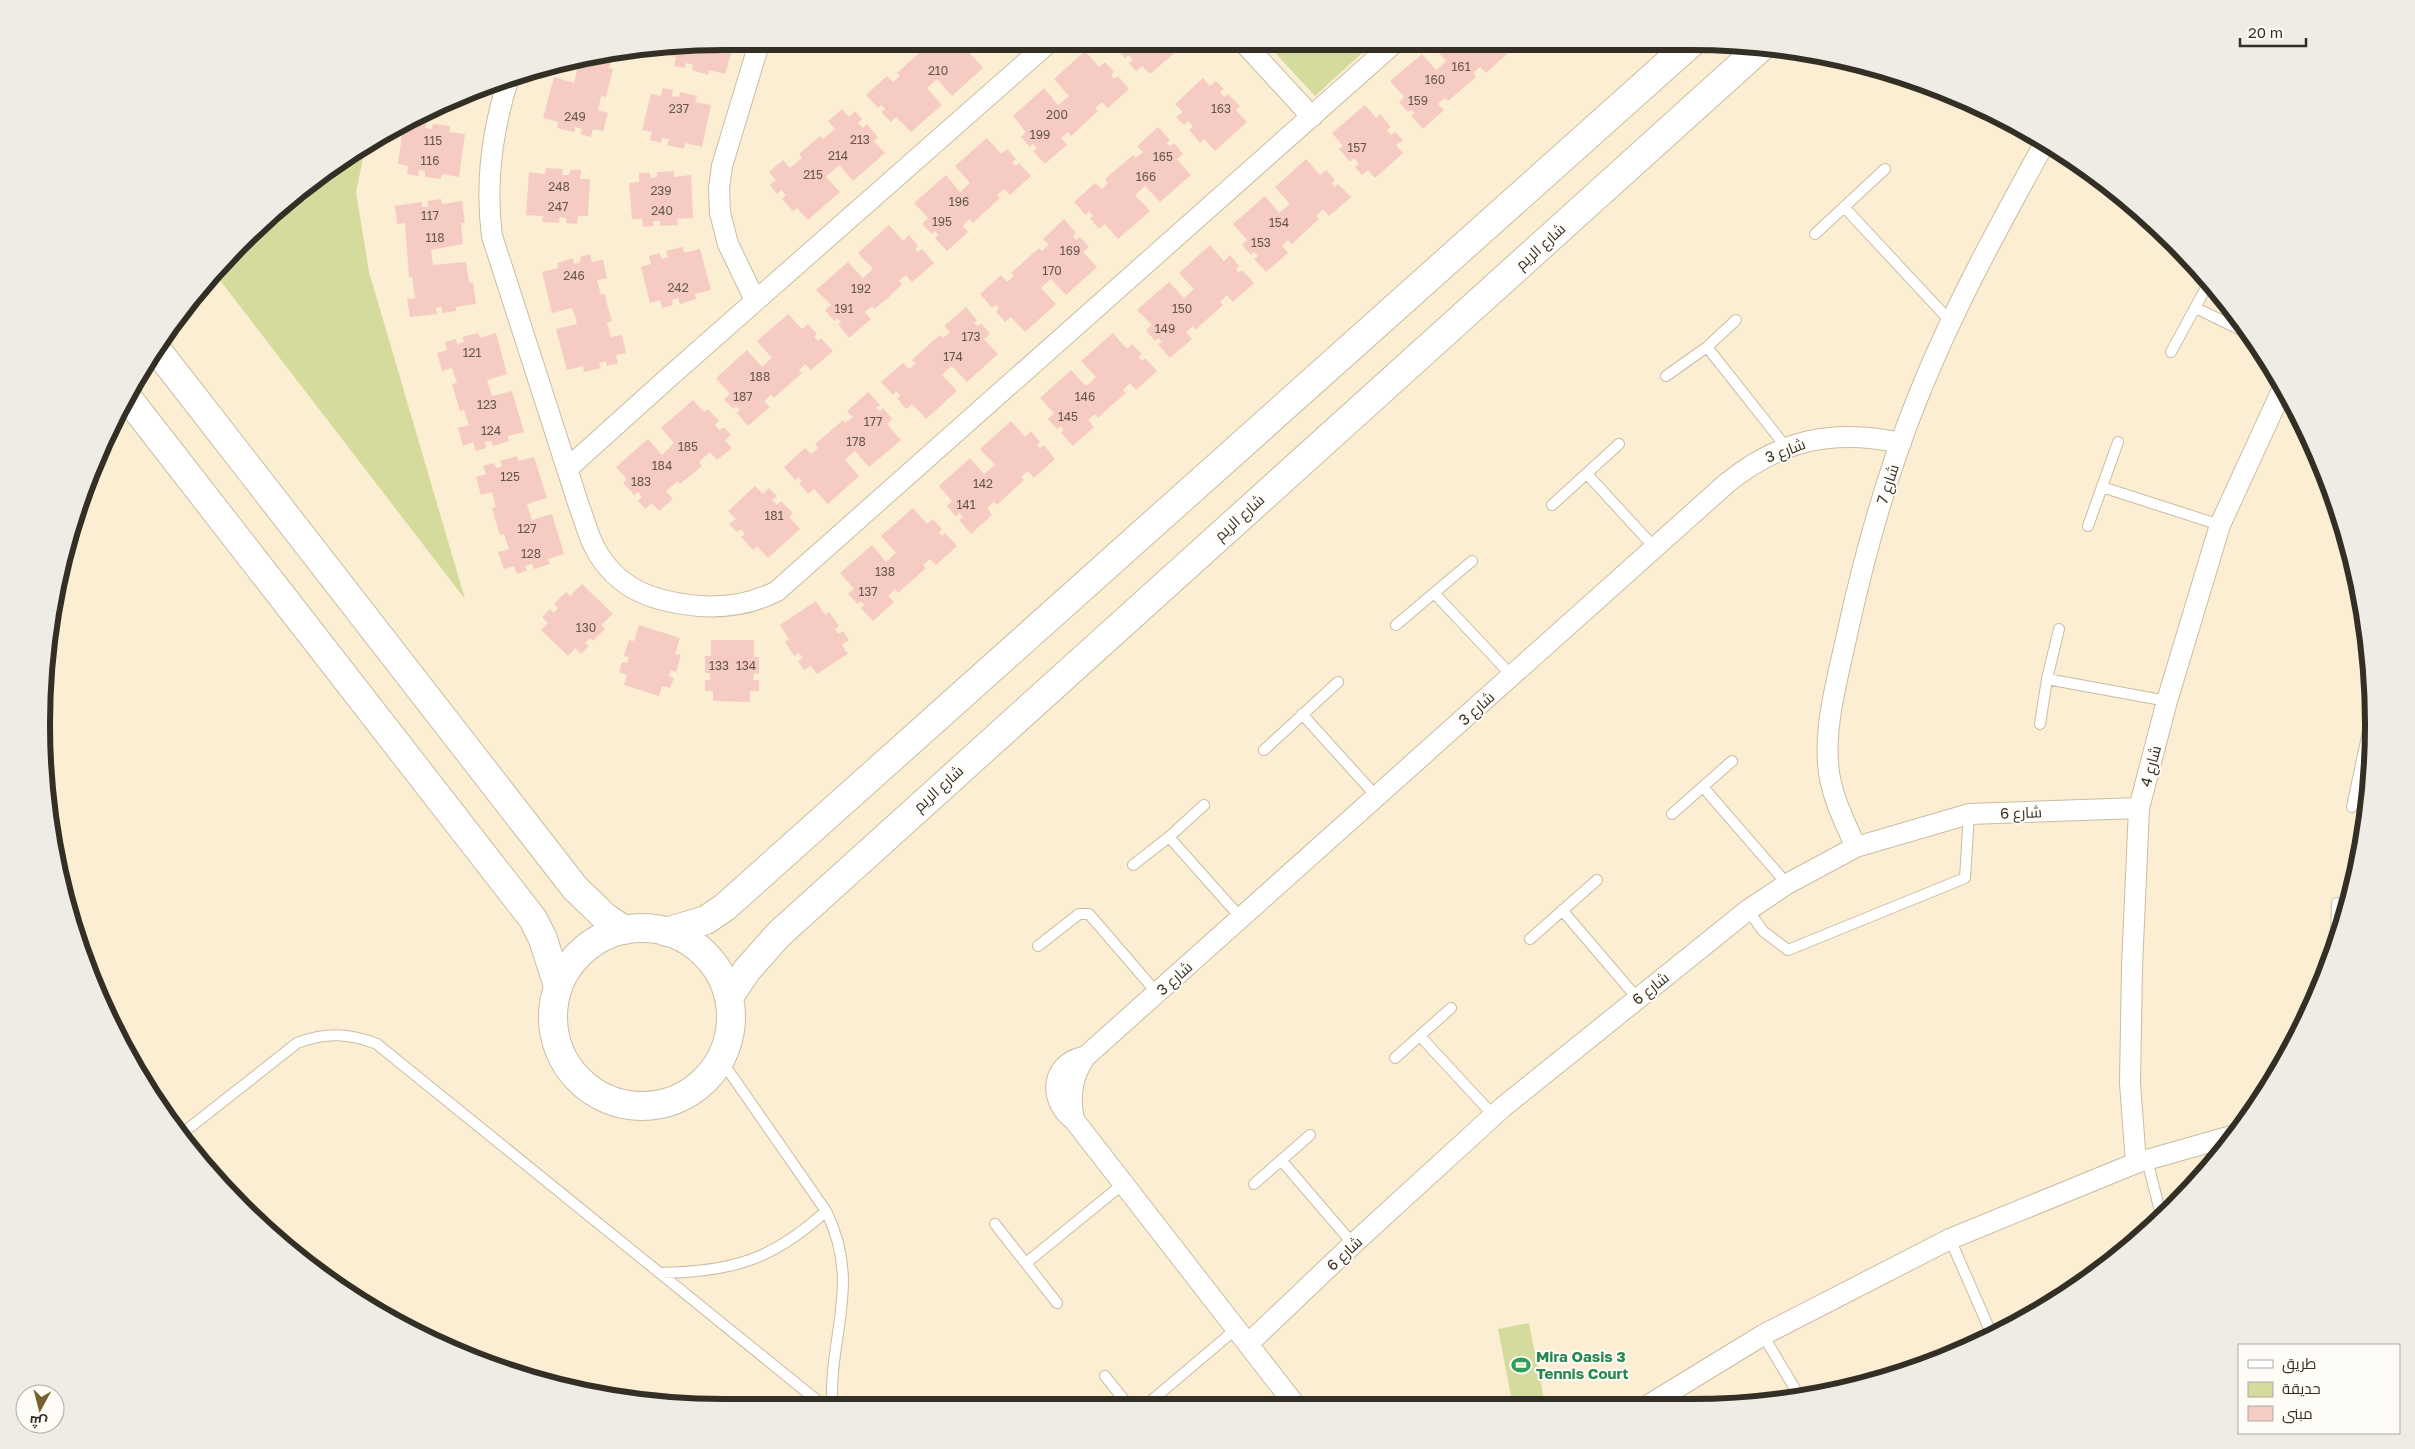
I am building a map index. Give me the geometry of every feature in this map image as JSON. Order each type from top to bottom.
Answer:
[{"type":"street","points":[[755,300],[728,244],[720,213],[719,188],[722,166],[757,50]]},
{"type":"street","points":[[568,469],[755,300],[1041,50]]},
{"type":"street","points":[[1251,50],[1312,116]]},
{"type":"street","points":[[507,86],[496,132],[490,173],[488,207],[492,236],[595,548],[607,564],[636,592],[660,601],[706,606],[748,603],[776,591],[1386,50]]},
{"type":"street","points":[[666,932],[706,920],[725,907],[1683,50]]},
{"type":"street","name":"شارع الريم","points":[[729,997],[747,970],[779,934],[1754,53]]},
{"type":"street","name":"شارع 7","points":[[1856,847],[1835,797],[1829,772],[1829,726],[1864,562],[1901,443],[1918,396],[1951,322],[2042,149]]},
{"type":"street","points":[[161,355],[575,888],[599,912],[624,930]]},
{"type":"street","name":"شارع 4","points":[[2142,1162],[2130,1083],[2132,966],[2139,808],[2167,701],[2220,525],[2279,396]]},
{"type":"street","points":[[132,403],[533,919],[549,953],[558,986]]},
{"type":"street","name":"شارع 3","points":[[1123,1184],[1074,1120],[1071,1098],[1072,1087],[1079,1066],[1085,1057],[1654,547],[1745,468],[1786,447],[1808,440],[1854,436],[1901,443]]},
{"type":"street","name":"شارع 6","points":[[1242,1336],[1353,1244],[1493,1115],[1748,910],[1787,884],[1856,847],[1969,814],[2139,808]]},
{"type":"street","points":[[645,929],[666,932],[688,941],[706,956],[720,975],[729,997],[731,1026],[721,1060],[706,1079],[683,1097],[654,1106],[625,1105],[597,1095],[574,1076],[558,1051],[552,1022],[555,993],[568,966],[584,949],[604,937],[624,930],[645,929]]},
{"type":"street","points":[[1671,1399],[1762,1335],[1950,1239],[2142,1162],[2224,1138]]},
{"type":"street","points":[[1123,1184],[1291,1399]]},
{"type":"lane","points":[[1815,234],[1885,169]]},
{"type":"lane","points":[[1844,207],[1951,322]]},
{"type":"lane","points":[[2171,352],[2205,289]]},
{"type":"lane","points":[[2196,308],[2235,327]]},
{"type":"lane","points":[[1666,376],[1707,347],[1736,320]]},
{"type":"lane","points":[[1707,347],[1786,447]]},
{"type":"lane","points":[[2088,526],[2118,442]]},
{"type":"lane","points":[[1552,504],[1618,444]]},
{"type":"lane","points":[[1587,474],[1654,547]]},
{"type":"lane","points":[[2102,487],[2220,525]]},
{"type":"lane","points":[[1396,625],[1472,561]]},
{"type":"lane","points":[[1435,594],[1512,676]]},
{"type":"lane","points":[[2040,724],[2047,679],[2059,629]]},
{"type":"lane","points":[[2047,679],[2167,701]]},
{"type":"lane","points":[[1264,750],[1338,682]]},
{"type":"lane","points":[[1302,714],[1377,797]]},
{"type":"lane","points":[[1672,814],[1732,761]]},
{"type":"lane","points":[[2352,807],[2364,766]]},
{"type":"lane","points":[[1703,787],[1787,884]]},
{"type":"lane","points":[[1133,865],[1169,837],[1204,804]]},
{"type":"lane","points":[[1748,910],[1763,931],[1788,950],[1965,878],[1969,814]]},
{"type":"lane","points":[[1169,837],[1241,918]]},
{"type":"lane","points":[[1530,939],[1598,880]]},
{"type":"lane","points":[[2336,903],[2336,918]]},
{"type":"lane","points":[[1562,910],[1638,999]]},
{"type":"lane","points":[[1038,946],[1079,914],[1089,914],[1157,993]]},
{"type":"lane","points":[[1395,1058],[1451,1008]]},
{"type":"lane","points":[[186,1131],[297,1043],[316,1036],[337,1034],[358,1037],[377,1044],[395,1056],[815,1399]]},
{"type":"lane","points":[[1420,1036],[1493,1115]]},
{"type":"lane","points":[[721,1060],[826,1211],[836,1230],[841,1249],[844,1287],[832,1378],[832,1399]]},
{"type":"lane","points":[[1254,1184],[1310,1135]]},
{"type":"lane","points":[[1281,1160],[1353,1244]]},
{"type":"lane","points":[[2142,1162],[2159,1209]]},
{"type":"lane","points":[[1026,1263],[1123,1184]]},
{"type":"lane","points":[[660,1272],[691,1272],[721,1269],[751,1261],[791,1240],[826,1211]]},
{"type":"lane","points":[[995,1224],[1057,1303]]},
{"type":"lane","points":[[1950,1239],[1989,1329]]},
{"type":"lane","points":[[1762,1335],[1796,1390]]},
{"type":"lane","points":[[1155,1399],[1242,1336]]},
{"type":"lane","points":[[1105,1376],[1123,1399]]},
{"type":"green space","points":[[1273,50],[1365,50],[1315,96]]},
{"type":"green space","points":[[364,155],[356,192],[369,272],[465,599],[219,278],[280,217],[314,189]]},
{"type":"green space","name":"Mira Oasis 3 Tennis Court","points":[[1529,1323],[1544,1399],[1512,1399],[1498,1329]]},
{"type":"building","points":[[732,50],[725,74],[709,70],[708,75],[692,70],[693,65],[686,63],[685,68],[674,66],[676,57],[666,55],[667,53],[680,51]]},
{"type":"building","points":[[923,50],[971,50],[969,52],[983,68],[952,96],[937,79],[927,88],[942,105],[911,132],[896,117],[891,122],[881,112],[885,109],[881,105],[878,108],[866,95],[887,76],[893,82],[900,76],[897,73]]},
{"type":"building","points":[[1118,50],[1178,50],[1150,74],[1142,66],[1136,71],[1129,63],[1133,60],[1129,55],[1125,58]]},
{"type":"building","points":[[1436,50],[1503,50],[1507,54],[1486,73],[1480,67],[1473,73],[1476,77],[1448,101],[1445,98],[1438,104],[1444,110],[1423,129],[1411,116],[1415,113],[1411,110],[1408,112],[1399,102],[1404,97],[1390,81],[1422,54],[1436,70],[1446,61]]},
{"type":"building","points":[[1085,51],[1099,67],[1105,62],[1114,72],[1111,75],[1114,79],[1118,76],[1129,89],[1108,108],[1102,102],[1095,108],[1098,111],[1071,136],[1068,132],[1061,138],[1067,145],[1045,164],[1033,151],[1037,148],[1033,144],[1030,147],[1021,137],[1026,132],[1013,116],[1044,88],[1058,105],[1069,96],[1054,79]]},
{"type":"building","points":[[611,60],[609,68],[613,69],[606,97],[601,96],[598,110],[608,113],[603,131],[593,129],[591,137],[580,134],[582,129],[575,127],[574,132],[557,128],[558,122],[543,118],[554,77],[574,83],[578,67]]},
{"type":"building","points":[[1203,78],[1210,86],[1216,81],[1224,89],[1220,92],[1224,97],[1228,94],[1240,106],[1236,110],[1247,122],[1215,151],[1204,139],[1200,143],[1189,130],[1193,126],[1188,121],[1184,125],[1176,117],[1183,112],[1175,104]]},
{"type":"building","points":[[663,88],[673,90],[672,96],[679,97],[680,92],[697,96],[695,102],[711,105],[702,147],[685,143],[684,149],[667,145],[669,139],[662,138],[661,143],[650,140],[652,132],[642,130],[651,94],[661,96]]},
{"type":"building","points":[[1365,105],[1376,118],[1380,114],[1391,127],[1387,130],[1391,135],[1395,132],[1403,140],[1396,145],[1403,153],[1375,178],[1368,170],[1362,175],[1355,167],[1359,164],[1354,158],[1350,162],[1339,149],[1343,146],[1332,133]]},
{"type":"building","points":[[842,109],[849,117],[855,111],[862,119],[858,123],[863,128],[867,124],[878,137],[874,141],[885,153],[853,181],[839,165],[826,177],[840,192],[808,220],[797,208],[793,211],[782,199],[786,195],[781,190],[777,194],[770,185],[776,180],[769,172],[783,160],[790,168],[802,158],[799,154],[820,136],[823,139],[835,129],[828,121]]},
{"type":"building","points":[[422,122],[426,123],[425,128],[432,129],[433,124],[450,126],[449,132],[465,134],[459,177],[442,174],[441,179],[425,177],[425,171],[419,170],[418,176],[407,174],[408,166],[398,164],[402,132],[409,129],[414,129],[414,126]]},
{"type":"building","points":[[1158,127],[1170,140],[1167,143],[1170,146],[1174,143],[1183,154],[1177,159],[1191,175],[1160,202],[1145,186],[1135,195],[1150,211],[1118,239],[1105,224],[1099,229],[1090,218],[1093,216],[1089,211],[1086,215],[1074,202],[1095,183],[1102,189],[1108,183],[1105,179],[1133,155],[1136,158],[1143,152],[1137,146]]},
{"type":"building","points":[[987,138],[1001,154],[1007,149],[1016,159],[1012,162],[1016,166],[1019,163],[1031,176],[1010,195],[1004,189],[997,195],[1000,198],[973,223],[969,219],[963,226],[968,232],[947,251],[935,238],[938,235],[935,231],[932,234],[922,224],[928,218],[914,203],[946,175],[960,192],[970,183],[955,166]]},
{"type":"building","points":[[1306,159],[1320,175],[1326,170],[1335,180],[1332,183],[1335,187],[1338,184],[1351,197],[1329,216],[1323,209],[1316,216],[1319,219],[1292,244],[1288,240],[1282,246],[1288,253],[1266,272],[1254,259],[1258,256],[1254,252],[1251,255],[1242,245],[1247,240],[1233,224],[1265,196],[1279,213],[1290,204],[1275,187]]},
{"type":"building","points":[[546,168],[563,169],[562,175],[569,175],[570,170],[581,170],[580,179],[590,179],[588,216],[578,216],[577,224],[566,223],[566,218],[560,217],[559,223],[542,222],[543,216],[526,215],[529,172],[545,174]]},
{"type":"building","points":[[674,171],[674,177],[691,175],[693,218],[677,219],[678,225],[660,226],[660,221],[653,221],[654,226],[643,227],[642,219],[632,219],[629,183],[639,182],[639,173],[650,173],[650,178],[657,177],[657,172]]},
{"type":"building","points":[[441,199],[442,204],[462,201],[465,223],[461,223],[463,244],[431,250],[433,265],[466,262],[469,283],[473,282],[476,304],[456,307],[456,311],[442,313],[442,307],[436,308],[437,314],[410,317],[407,299],[415,298],[412,277],[409,277],[405,223],[397,224],[395,206],[422,202],[422,207],[428,207],[428,201]]},
{"type":"building","points":[[1064,219],[1076,233],[1073,236],[1076,240],[1080,237],[1089,247],[1083,252],[1097,267],[1066,295],[1051,279],[1041,288],[1056,304],[1025,332],[1011,317],[1005,322],[996,312],[999,308],[996,305],[992,308],[980,294],[1001,275],[1007,282],[1014,276],[1011,273],[1039,248],[1042,251],[1049,245],[1043,239]]},
{"type":"building","points":[[889,225],[903,241],[909,235],[918,246],[915,249],[918,252],[922,249],[934,263],[912,282],[906,275],[899,281],[902,284],[889,297],[874,309],[872,306],[865,312],[871,319],[849,338],[838,324],[841,322],[837,318],[834,321],[825,310],[831,305],[816,290],[848,262],[863,278],[873,269],[858,253]]},
{"type":"building","points":[[1210,245],[1224,261],[1230,255],[1239,266],[1236,269],[1239,273],[1242,270],[1254,283],[1233,302],[1227,295],[1220,302],[1223,305],[1195,330],[1193,326],[1186,332],[1192,339],[1170,358],[1158,344],[1162,342],[1158,338],[1155,341],[1146,330],[1152,325],[1137,310],[1169,282],[1184,298],[1194,289],[1179,273]]},
{"type":"building","points":[[683,247],[684,253],[700,249],[711,290],[695,294],[696,299],[680,304],[678,298],[672,300],[673,305],[662,308],[660,300],[650,303],[641,267],[651,264],[649,256],[660,253],[661,259],[668,257],[666,251]]},
{"type":"building","points":[[590,254],[592,262],[603,260],[607,278],[597,280],[601,295],[605,294],[612,321],[607,323],[611,337],[622,335],[626,353],[616,355],[618,363],[607,366],[606,361],[599,363],[601,368],[584,372],[583,366],[567,370],[556,329],[577,324],[575,316],[572,308],[552,313],[542,272],[558,268],[557,263],[573,258],[574,264],[581,262],[580,257]]},
{"type":"building","points":[[966,307],[977,320],[974,323],[978,326],[981,323],[990,334],[984,339],[998,354],[967,382],[952,366],[947,370],[942,375],[957,391],[926,419],[912,404],[906,409],[897,398],[900,396],[897,391],[893,395],[881,382],[903,363],[909,369],[916,363],[912,360],[940,335],[943,338],[950,332],[944,326]]},
{"type":"building","points":[[788,314],[802,329],[808,324],[817,334],[814,337],[818,341],[821,338],[833,351],[811,370],[805,364],[799,370],[802,373],[774,398],[771,395],[764,401],[770,407],[748,426],[737,413],[740,410],[736,406],[733,409],[724,399],[730,394],[716,378],[747,350],[762,367],[772,358],[757,341]]},
{"type":"building","points":[[478,333],[480,338],[496,333],[507,374],[487,380],[492,396],[512,391],[524,432],[508,436],[509,441],[493,446],[491,441],[485,442],[486,448],[476,451],[473,442],[463,446],[458,428],[469,425],[464,410],[460,411],[452,384],[457,383],[452,368],[442,371],[437,353],[447,350],[445,342],[456,339],[457,344],[464,342],[462,337]]},
{"type":"building","points":[[1113,333],[1127,349],[1132,344],[1142,354],[1138,357],[1142,361],[1145,358],[1157,371],[1136,390],[1130,383],[1123,390],[1126,393],[1098,418],[1095,414],[1088,420],[1094,427],[1073,446],[1061,433],[1064,430],[1061,426],[1057,429],[1048,419],[1054,413],[1040,398],[1071,370],[1086,386],[1091,382],[1096,377],[1081,361]]},
{"type":"building","points":[[868,392],[880,405],[876,408],[880,411],[883,408],[892,419],[887,424],[901,440],[869,467],[855,451],[850,455],[845,460],[859,476],[828,504],[814,489],[808,494],[799,483],[802,481],[799,477],[795,480],[784,467],[805,448],[811,454],[818,448],[815,444],[843,420],[845,423],[853,417],[847,411]]},
{"type":"building","points":[[693,400],[704,412],[708,409],[719,421],[715,425],[719,430],[724,427],[731,435],[725,440],[732,448],[717,460],[710,452],[699,462],[702,466],[680,484],[678,481],[666,491],[673,499],[659,511],[652,503],[645,509],[638,501],[642,497],[638,492],[634,495],[623,483],[627,479],[616,467],[648,439],[662,455],[674,443],[661,428]]},
{"type":"building","points":[[1011,421],[1025,437],[1031,431],[1040,442],[1037,445],[1040,448],[1044,445],[1055,459],[1034,478],[1028,471],[1021,477],[1024,480],[997,505],[994,502],[987,508],[992,515],[971,534],[959,520],[963,517],[959,513],[956,517],[947,506],[952,501],[939,486],[970,458],[984,474],[995,465],[980,449]]},
{"type":"building","points":[[517,456],[518,461],[534,457],[547,498],[527,504],[532,520],[552,514],[564,554],[548,559],[550,564],[534,569],[532,564],[525,566],[527,571],[517,574],[514,566],[504,569],[498,552],[509,549],[504,534],[500,535],[492,508],[496,507],[492,492],[481,495],[476,477],[486,474],[483,466],[494,463],[496,468],[502,466],[500,461]]},
{"type":"building","points":[[755,486],[763,494],[769,488],[777,496],[772,500],[777,505],[781,501],[793,513],[789,517],[800,529],[768,558],[757,546],[753,550],[741,537],[745,534],[741,529],[737,532],[729,524],[736,519],[728,511]]},
{"type":"building","points":[[913,508],[927,524],[933,519],[942,529],[939,532],[942,536],[945,533],[957,546],[936,565],[930,559],[923,565],[926,568],[898,593],[895,589],[888,596],[894,602],[873,621],[861,608],[864,605],[861,601],[858,604],[848,594],[854,589],[840,573],[872,545],[886,562],[896,553],[881,536]]},
{"type":"building","points":[[582,584],[613,614],[601,625],[605,629],[593,641],[590,638],[585,643],[589,646],[581,654],[575,648],[568,656],[541,630],[548,623],[542,617],[550,609],[554,613],[558,608],[554,604],[566,592],[570,596]]},
{"type":"building","points":[[816,601],[825,615],[829,612],[839,626],[835,629],[838,634],[843,631],[849,640],[842,645],[848,654],[817,674],[811,666],[804,670],[798,661],[803,658],[799,653],[794,656],[785,642],[789,639],[780,625]]},
{"type":"building","points":[[639,625],[680,638],[675,654],[681,655],[676,672],[671,670],[669,676],[674,678],[670,688],[662,686],[659,696],[624,685],[627,675],[619,672],[622,662],[627,663],[629,657],[624,656],[629,640],[634,641]]},
{"type":"building","points":[[711,640],[754,640],[754,657],[759,657],[759,674],[754,673],[753,680],[759,680],[759,691],[750,691],[750,702],[713,701],[713,691],[705,691],[705,680],[710,680],[710,673],[705,673],[705,656],[711,656]]},
{"type":"place","name":"Mira Oasis 3 Tennis Court","points":[[1521,1365]]}]
